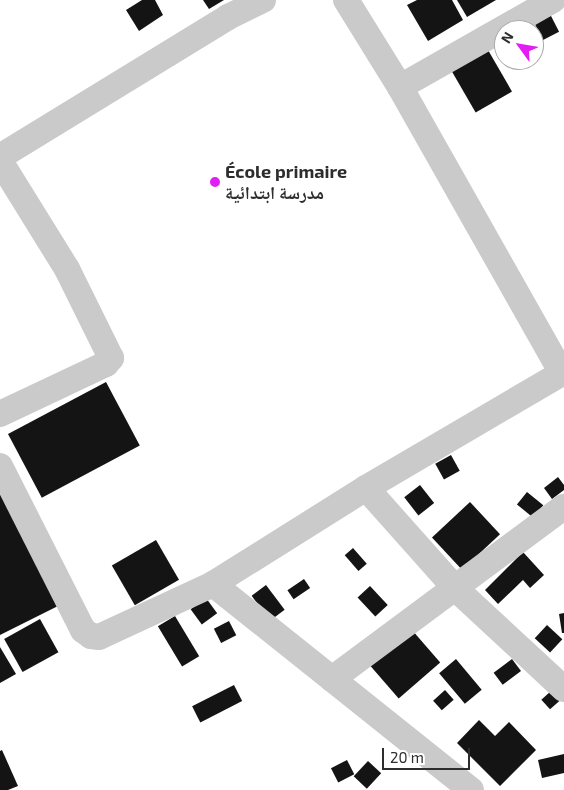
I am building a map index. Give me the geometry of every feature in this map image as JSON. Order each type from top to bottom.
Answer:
[{"type":"street","points":[[0,414],[106,364],[112,358],[67,269],[0,161],[3,155],[228,17],[263,0]]},
{"type":"street","points":[[0,466],[83,630],[90,636],[99,637],[213,584],[366,488],[563,372],[400,87],[346,0]]},
{"type":"street","points":[[400,87],[553,0]]},
{"type":"street","points":[[366,488],[456,589],[564,689]]},
{"type":"street","points":[[332,679],[456,589],[564,507]]},
{"type":"street","points":[[213,584],[471,790]]},
{"type":"building","points":[[142,0],[155,0],[163,15],[139,31],[126,10]]},
{"type":"building","points":[[203,0],[224,0],[209,9]]},
{"type":"building","points":[[417,0],[452,0],[463,20],[428,41],[407,5]]},
{"type":"building","points":[[457,0],[496,0],[467,17]]},
{"type":"building","points":[[550,14],[559,32],[544,40],[544,20],[538,20]]},
{"type":"building","points":[[488,50],[494,60],[494,70],[500,70],[512,92],[476,113],[452,71]]},
{"type":"building","points":[[106,382],[140,446],[42,498],[8,434]]},
{"type":"building","points":[[451,455],[460,471],[444,479],[435,464]]},
{"type":"building","points":[[558,477],[564,485],[564,490],[552,499],[544,488]]},
{"type":"building","points":[[420,485],[434,503],[418,515],[404,497]]},
{"type":"building","points":[[0,486],[64,603],[0,635]]},
{"type":"building","points":[[527,492],[543,505],[533,518],[517,504]]},
{"type":"building","points":[[470,502],[500,534],[462,570],[432,537]]},
{"type":"building","points":[[156,540],[179,580],[135,605],[112,566]]},
{"type":"building","points":[[353,548],[367,564],[358,571],[345,555]]},
{"type":"building","points":[[523,552],[544,575],[530,588],[523,580],[498,604],[485,590]]},
{"type":"building","points":[[304,579],[310,588],[294,599],[287,590]]},
{"type":"building","points":[[266,585],[285,610],[270,621],[252,596]]},
{"type":"building","points":[[370,586],[388,605],[375,617],[358,598]]},
{"type":"building","points":[[206,598],[217,613],[202,625],[191,609]]},
{"type":"building","points":[[564,613],[564,633],[562,633],[559,614]]},
{"type":"building","points":[[175,616],[199,656],[182,667],[158,626]]},
{"type":"building","points":[[40,619],[58,652],[23,672],[4,639]]},
{"type":"building","points":[[229,621],[236,635],[221,643],[214,629]]},
{"type":"building","points":[[547,625],[562,639],[550,652],[535,638]]},
{"type":"building","points":[[412,630],[440,662],[399,699],[370,666]]},
{"type":"building","points":[[0,647],[16,674],[0,683]]},
{"type":"building","points":[[456,659],[482,690],[465,704],[439,673]]},
{"type":"building","points":[[512,659],[521,671],[503,685],[494,673]]},
{"type":"building","points":[[234,685],[242,701],[200,722],[192,706]]},
{"type":"building","points":[[445,690],[454,700],[442,710],[433,701]]},
{"type":"building","points":[[551,691],[560,701],[550,709],[541,700]]},
{"type":"building","points":[[479,720],[495,736],[509,722],[536,750],[500,786],[457,743]]},
{"type":"building","points":[[2,750],[18,786],[8,790],[0,790],[0,751]]},
{"type":"building","points":[[564,754],[564,773],[542,778],[538,760]]},
{"type":"building","points":[[347,760],[354,774],[338,782],[331,768]]},
{"type":"building","points":[[368,761],[381,773],[367,789],[354,776]]},
{"type":"place","name":"École primaire مدرسة ابتدائية","points":[[215,182]]}]
